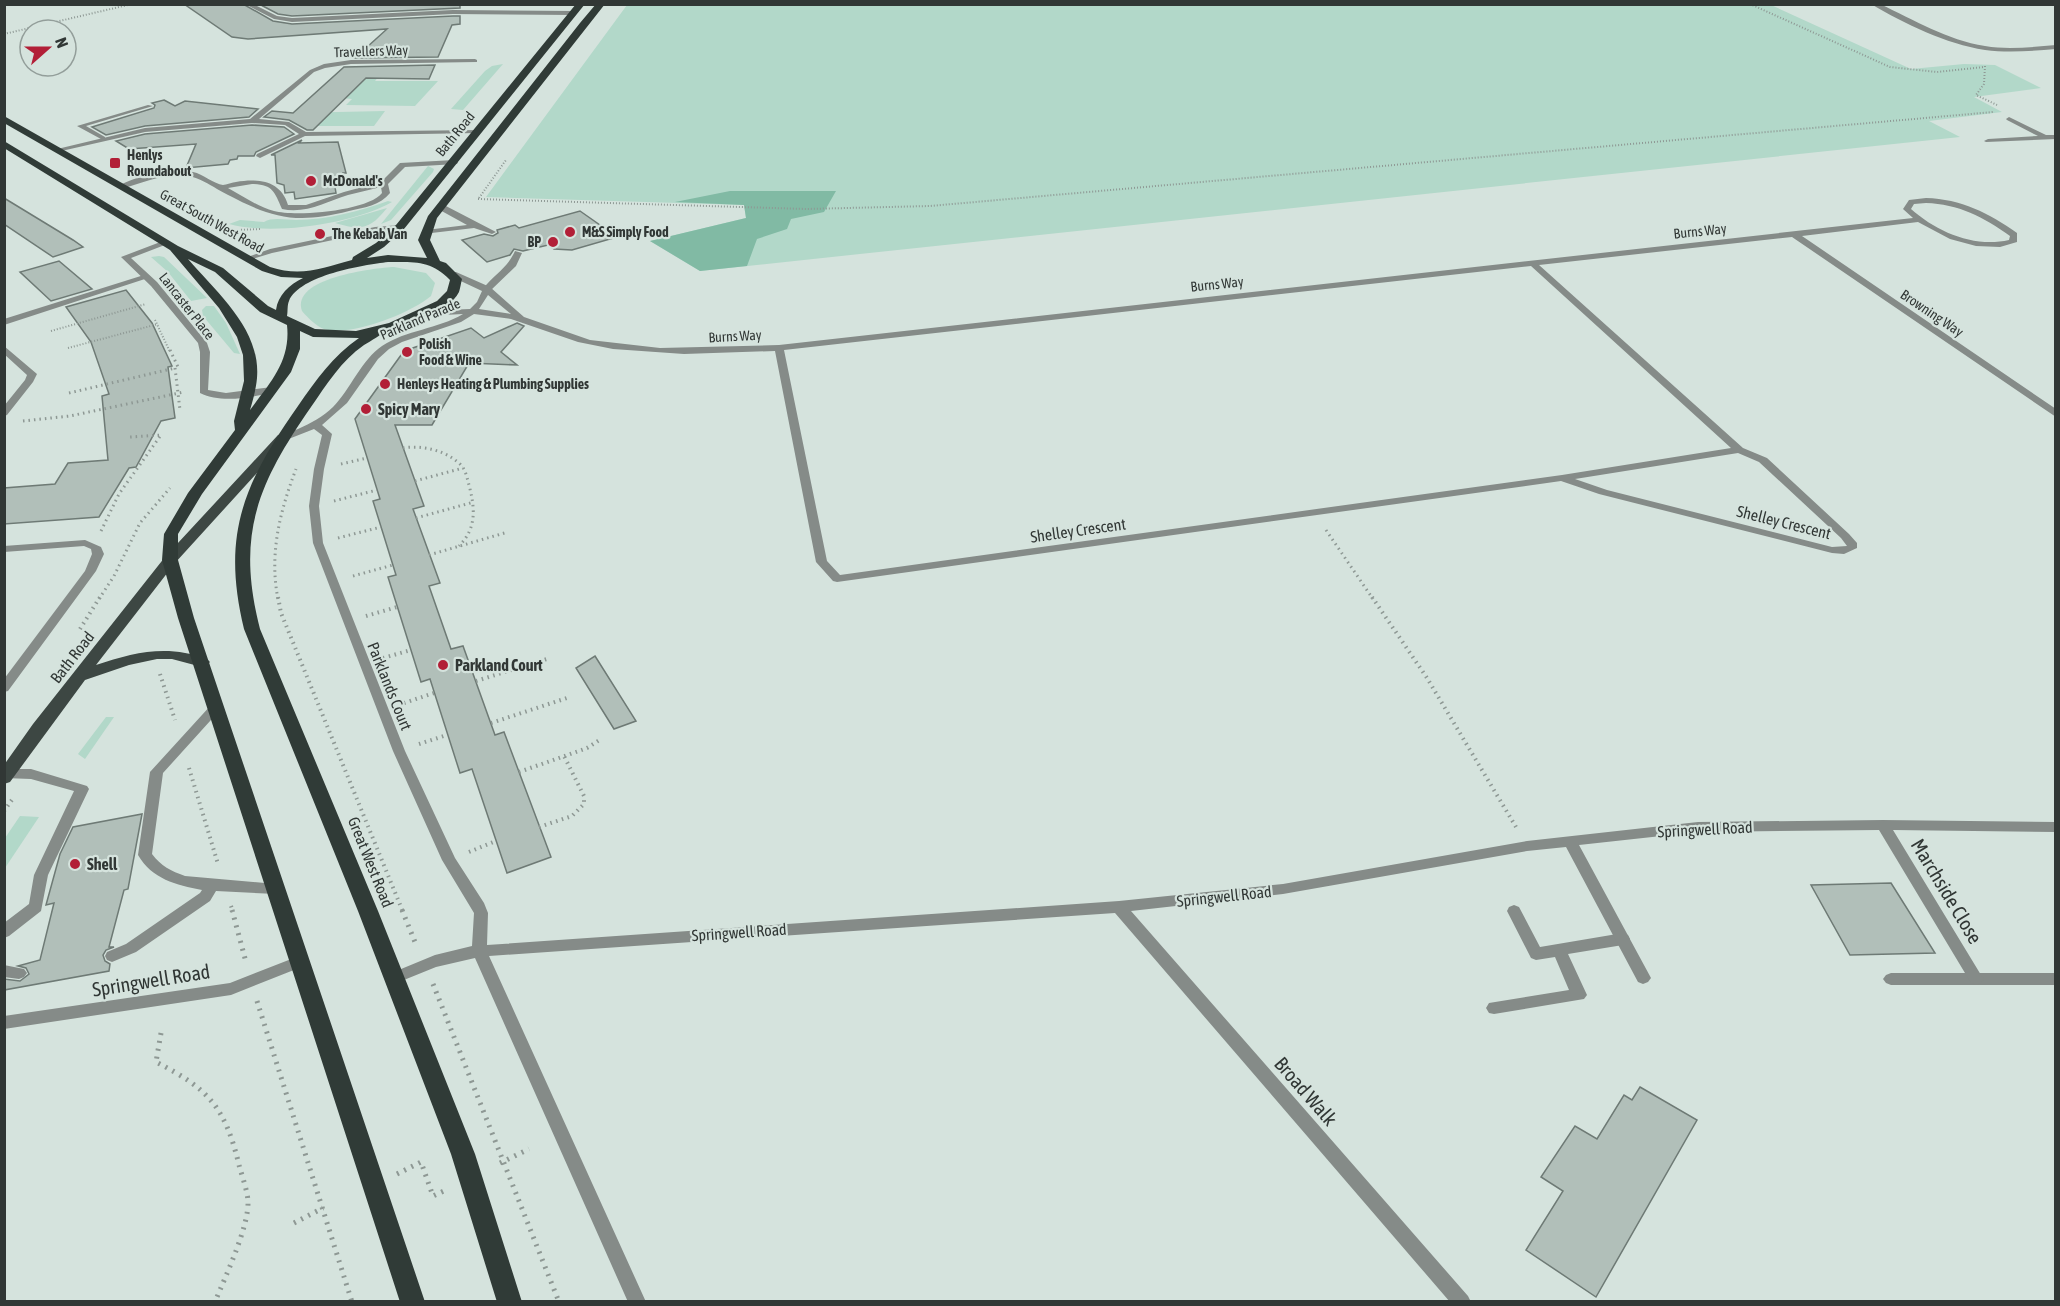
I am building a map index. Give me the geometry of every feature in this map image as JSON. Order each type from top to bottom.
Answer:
[{"type":"highway","name":"Bath Road","points":[[340,267],[380,245],[399,227],[581,4]]},
{"type":"highway","points":[[435,263],[424,240],[426,232],[441,207],[583,25],[602,4]]},
{"type":"highway","name":"Great South West Road","points":[[4,119],[274,272],[319,274]]},
{"type":"highway","points":[[4,144],[170,245],[219,270],[264,309],[287,321],[313,333],[333,335],[380,330],[424,313],[441,304],[453,292],[456,285],[453,274],[435,263],[415,258],[397,258],[340,267],[299,284],[287,294],[279,308],[287,321],[294,348],[292,360],[195,493],[171,534],[170,560],[186,618],[413,1302]]},
{"type":"highway","points":[[170,245],[235,321],[250,357],[251,375],[239,432]]},
{"type":"highway","name":"Bath Road","points":[[282,438],[338,362],[360,342],[380,330]]},
{"type":"highway","name":"Great West Road","points":[[282,438],[269,461],[248,513],[240,565],[243,596],[252,630],[394,978],[471,1178],[510,1302]]},
{"type":"main road","name":"Bath Road","points":[[6,776],[39,728],[170,560],[282,438]]},
{"type":"main road","points":[[81,676],[115,664],[158,654],[191,656],[202,662]]},
{"type":"street","points":[[249,4],[276,18],[292,20],[453,12],[574,13]]},
{"type":"street","points":[[1874,4],[1953,39],[1974,45],[2015,50],[2055,47]]},
{"type":"street","name":"Travellers Way","points":[[252,121],[312,71],[330,64],[475,61]]},
{"type":"street","points":[[104,138],[80,126],[150,106]]},
{"type":"street","points":[[2009,119],[2046,137]]},
{"type":"street","points":[[57,150],[104,138],[168,127],[252,121],[284,122],[299,128],[304,134]]},
{"type":"street","points":[[260,156],[304,134],[478,130]]},
{"type":"street","points":[[1988,141],[2055,137]]},
{"type":"street","points":[[220,188],[245,182],[265,185],[281,195],[285,207],[324,208],[339,204],[368,189],[384,184],[406,164],[454,162]]},
{"type":"street","points":[[121,187],[156,177],[188,173],[264,210],[304,216],[334,212],[379,200],[386,193],[384,184]]},
{"type":"street","points":[[1924,200],[1950,202],[1968,207],[2004,227],[2014,235],[2013,242],[1982,245],[1956,239],[1919,220],[1907,209],[1912,202],[1924,200]]},
{"type":"street","points":[[441,207],[475,226],[492,232]]},
{"type":"street","name":"Burns Way","points":[[424,313],[471,312],[521,319],[589,342],[669,353],[779,348],[1919,220]]},
{"type":"street","points":[[426,232],[475,226]]},
{"type":"street","points":[[249,258],[375,229],[399,227]]},
{"type":"street","name":"Browning Way","points":[[1794,234],[2055,414]]},
{"type":"street","name":"Lancaster Place","points":[[170,245],[124,257],[148,278],[202,343],[205,352],[203,388]]},
{"type":"street","name":"Parkland Parade","points":[[282,438],[326,420],[339,408],[378,352],[405,338],[460,319],[471,312],[485,296],[494,279],[513,266],[518,253]]},
{"type":"street","name":"Shelley Crescent","points":[[1532,263],[1739,450],[1763,460],[1845,536],[1852,543],[1852,548],[1844,551],[1832,550],[1603,492],[1562,478]]},
{"type":"street","name":"Burns Way","points":[[453,274],[487,289],[506,302],[521,319]]},
{"type":"street","points":[[4,322],[148,278]]},
{"type":"street","name":"Shelley Crescent","points":[[779,348],[822,562],[837,579],[1562,478],[1739,450]]},
{"type":"street","points":[[4,349],[32,374],[4,413]]},
{"type":"street","points":[[203,388],[203,391],[211,396],[272,390]]},
{"type":"street","name":"Parklands Court","points":[[316,425],[327,434],[314,506],[318,543],[399,751],[449,860],[481,913],[479,951]]},
{"type":"street","points":[[4,549],[85,543],[98,549],[96,561],[90,572],[4,687]]},
{"type":"street","points":[[216,707],[157,772],[145,855],[150,866],[161,874],[190,882],[250,885],[276,889]]},
{"type":"street","points":[[4,932],[36,908],[41,875],[82,789],[31,774],[6,776]]},
{"type":"street","name":"Springwell Road","points":[[394,978],[424,963],[479,951],[1119,908],[1283,890],[1527,846],[1698,827],[1883,825],[2055,827]]},
{"type":"street","name":"Marchside Close","points":[[1883,825],[1976,979]]},
{"type":"street","points":[[1570,840],[1643,978]]},
{"type":"street","points":[[112,956],[131,948],[219,885]]},
{"type":"street","name":"Broad Walk","points":[[1119,908],[1462,1302]]},
{"type":"street","points":[[1514,911],[1536,954],[1623,939]]},
{"type":"street","points":[[1494,1008],[1579,995],[1559,950]]},
{"type":"street","points":[[479,951],[637,1302]]},
{"type":"street","name":"Springwell Road","points":[[4,1023],[231,989],[299,962]]},
{"type":"street","points":[[1892,979],[2055,979]]},
{"type":"path","points":[[4,34],[132,4]]},
{"type":"path","points":[[1750,4],[1890,67],[1906,71],[1949,73],[1985,67]]},
{"type":"path","points":[[1986,58],[1984,84],[1976,95],[2001,107]]},
{"type":"path","points":[[478,199],[744,206],[788,210],[852,210],[991,202],[1997,112]]},
{"type":"path","points":[[148,278],[132,292],[148,311]]},
{"type":"path","points":[[51,331],[119,312]]},
{"type":"path","points":[[153,318],[178,367],[175,368],[180,410]]},
{"type":"path","points":[[68,348],[158,324]]},
{"type":"path","points":[[69,393],[175,368]]},
{"type":"path","points":[[15,422],[70,416],[203,388]]},
{"type":"path","points":[[100,535],[103,524],[135,469],[145,462],[161,435],[130,437]]},
{"type":"path","points":[[403,448],[418,446],[439,452],[464,468],[474,502],[474,519],[470,535],[459,546]]},
{"type":"path","name":"Great West Road","points":[[297,468],[279,514],[275,542],[274,576],[280,613],[412,934]]},
{"type":"path","points":[[415,481],[464,468]]},
{"type":"path","points":[[80,629],[114,576],[140,523],[171,486]]},
{"type":"path","points":[[314,506],[377,490]]},
{"type":"path","points":[[416,518],[474,502]]},
{"type":"path","points":[[1314,512],[1427,678],[1527,846]]},
{"type":"path","points":[[318,543],[381,527]]},
{"type":"path","points":[[429,555],[508,532]]},
{"type":"path","points":[[332,581],[393,565]]},
{"type":"path","points":[[347,622],[397,607]]},
{"type":"path","points":[[476,681],[547,659]]},
{"type":"path","points":[[157,671],[163,677],[219,885],[244,954]]},
{"type":"path","points":[[382,710],[434,693]]},
{"type":"path","points":[[491,723],[570,697]]},
{"type":"path","points":[[399,751],[447,735]]},
{"type":"path","points":[[519,772],[595,744],[601,739]]},
{"type":"path","points":[[539,827],[572,816],[584,804],[584,796],[564,756]]},
{"type":"path","points":[[449,860],[496,841]]},
{"type":"path","points":[[438,997],[501,1163],[558,1302]]},
{"type":"path","points":[[259,1005],[352,1302]]},
{"type":"path","points":[[161,1033],[156,1062],[185,1077],[215,1104],[231,1133],[248,1202],[240,1241],[215,1302]]},
{"type":"path","points":[[501,1163],[529,1149]]},
{"type":"path","points":[[412,1167],[421,1162],[433,1196],[449,1188]]},
{"type":"path","points":[[294,1223],[323,1208]]},
{"type":"green space","points":[[627,5],[1771,5],[1911,69],[1964,64],[1995,65],[2041,88],[1974,97],[2002,112],[1929,121],[1960,137],[700,271],[650,241],[746,218],[744,205],[486,197]]},
{"type":"green space","points":[[503,64],[463,110],[451,109],[485,71],[492,66]]},
{"type":"green space","points":[[372,70],[384,70],[375,81],[438,81],[415,106],[346,105],[352,99],[342,98]]},
{"type":"green space","points":[[385,111],[374,126],[315,126],[291,113]]},
{"type":"green space","points":[[428,166],[434,169],[433,172],[391,220],[381,224]]},
{"type":"green space","points":[[730,191],[836,191],[824,212],[791,219],[787,229],[757,239],[747,266],[700,271],[650,241],[746,218],[744,205],[675,202]]},
{"type":"green space","points":[[388,201],[392,202],[376,210],[312,226],[267,229],[229,224],[240,220],[264,222],[275,219],[331,217]]},
{"type":"green space","points":[[387,208],[376,220],[365,226],[352,227],[335,223]]},
{"type":"green space","points":[[151,257],[164,257],[207,298],[191,301],[168,272]]},
{"type":"green space","points":[[394,267],[426,273],[435,283],[431,296],[395,316],[349,330],[324,329],[312,322],[302,311],[302,300],[308,290],[321,283],[353,273]]},
{"type":"green space","points":[[206,306],[214,306],[226,323],[240,354],[234,353],[203,316],[202,310]]},
{"type":"green space","points":[[106,717],[114,717],[85,759],[78,754]]},
{"type":"green space","points":[[20,816],[39,817],[5,868],[5,838]]},
{"type":"building","points":[[184,4],[243,4],[273,21],[292,24],[460,16],[460,24],[452,25],[438,57],[355,58],[387,29],[248,39],[232,37]]},
{"type":"building","points":[[259,4],[460,4],[460,8],[292,16],[278,14]]},
{"type":"building","points":[[435,65],[429,79],[366,78],[313,130],[307,130],[289,120],[264,117],[272,111],[293,113],[344,67]]},
{"type":"building","points":[[164,100],[175,106],[185,101],[258,109],[249,117],[145,126],[106,135],[92,127],[154,108],[155,105],[152,103]]},
{"type":"building","points":[[252,125],[284,127],[294,134],[256,152],[254,156],[238,156],[237,159],[230,160],[228,164],[186,168],[196,144],[129,149],[116,141],[145,134]]},
{"type":"building","points":[[302,140],[299,143],[338,142],[346,173],[343,173],[345,184],[335,187],[336,193],[295,199],[294,192],[285,193],[284,185],[277,183],[275,155],[271,155]]},
{"type":"building","points":[[4,198],[83,247],[53,257],[4,224]]},
{"type":"building","points":[[580,211],[617,237],[572,250],[554,249],[548,245],[523,251],[514,249],[510,255],[487,262],[462,240],[484,234],[493,236],[498,233],[497,230],[515,225],[519,228]]},
{"type":"building","points":[[59,261],[92,289],[51,301],[20,272]]},
{"type":"building","points":[[126,290],[152,323],[172,366],[168,367],[175,418],[161,421],[136,467],[129,468],[99,517],[4,524],[4,488],[55,484],[68,463],[108,460],[102,396],[109,394],[91,342],[66,307]]},
{"type":"building","name":"Parkland Court","points":[[517,323],[524,326],[501,352],[517,365],[469,363],[432,425],[395,425],[424,506],[413,509],[440,583],[429,586],[451,649],[463,646],[495,735],[504,732],[551,857],[507,873],[472,769],[460,773],[430,679],[421,682],[388,577],[396,575],[373,501],[380,499],[355,419],[404,351],[471,328],[484,338]]},
{"type":"building","points":[[595,656],[636,721],[614,729],[576,668]]},
{"type":"building","points":[[142,814],[128,889],[124,890],[109,947],[114,947],[106,950],[103,955],[105,961],[110,964],[109,971],[4,990],[4,979],[20,981],[29,974],[26,968],[18,966],[40,960],[54,903],[46,905],[60,854],[73,827]]},
{"type":"building","points":[[1891,883],[1935,953],[1850,955],[1811,885]]},
{"type":"building","points":[[1640,1087],[1697,1120],[1596,1297],[1526,1250],[1563,1191],[1541,1177],[1575,1126],[1597,1139],[1624,1095],[1632,1100]]},
{"type":"place","name":"Henlys Roundabout","points":[[115,163]]},
{"type":"place","name":"McDonald's","points":[[311,181]]},
{"type":"place","name":"M&S Simply Food","points":[[570,232]]},
{"type":"place","name":"The Kebab Van","points":[[320,234]]},
{"type":"place","name":"BP","points":[[553,242]]},
{"type":"place","name":"Polish Food & Wine","points":[[407,352]]},
{"type":"place","name":"Henleys Heating & Plumbing Supplies","points":[[385,384]]},
{"type":"place","name":"Spicy Mary","points":[[366,409]]},
{"type":"place","name":"Parkland Court","points":[[443,665]]},
{"type":"place","name":"Shell","points":[[75,864]]}]
